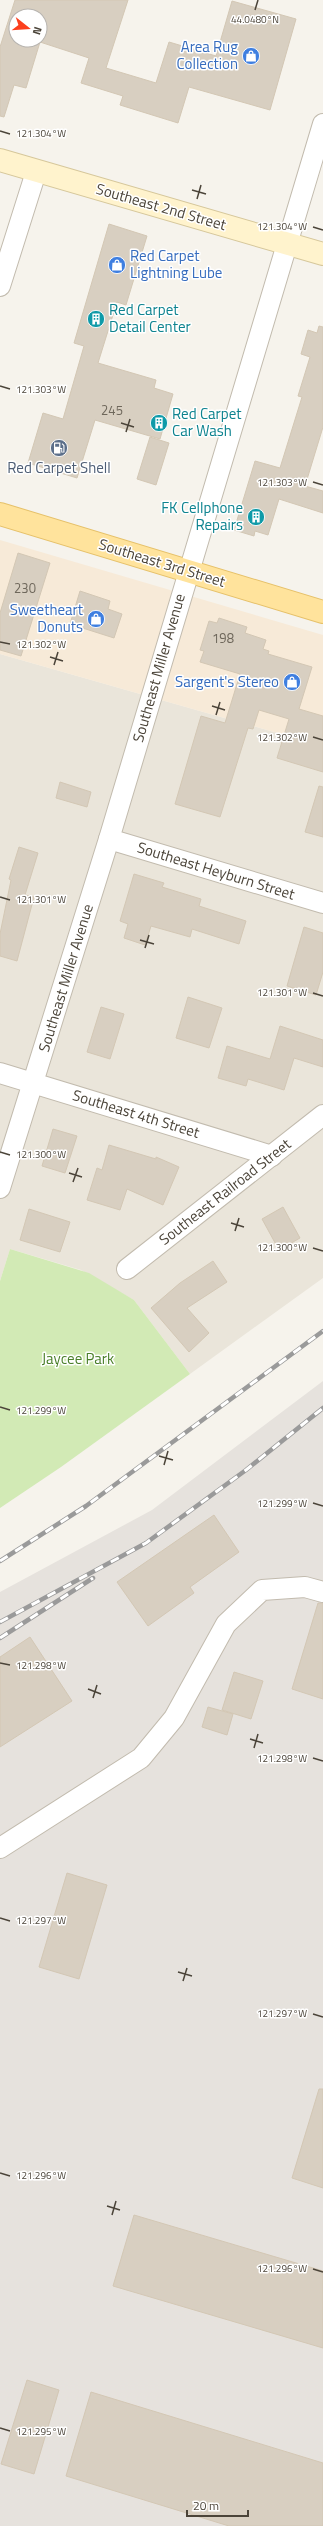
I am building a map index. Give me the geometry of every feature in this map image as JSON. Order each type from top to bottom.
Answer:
[{"type":"main road","name":"Southeast 3rd Street","points":[[0,514],[323,612]]},
{"type":"street","name":"Southeast Miller Avenue","points":[[0,1188],[109,839],[323,124]]},
{"type":"street","name":"Southeast 2nd Street","points":[[0,160],[36,172],[323,254]]},
{"type":"street","points":[[0,286],[36,172]]},
{"type":"street","name":"Southeast Heyburn Street","points":[[109,839],[323,903]]},
{"type":"street","name":"Southeast 4th Street","points":[[0,1073],[272,1156]]},
{"type":"street","name":"Southeast Railroad Street","points":[[127,1269],[323,1115]]},
{"type":"street","points":[[0,1848],[141,1758],[174,1718],[226,1624],[262,1590],[314,1590]]},
{"type":"shaded area","points":[[0,540],[323,635],[323,746],[0,654]]},
{"type":"shaded area","points":[[0,654],[323,746],[323,1278],[190,1374],[134,1300],[81,1270],[10,1249],[0,1281]]},
{"type":"shaded area","points":[[323,1381],[323,2526],[0,2526],[0,1592],[152,1510]]},
{"type":"green space","name":"Jaycee Park","points":[[10,1249],[89,1273],[134,1300],[190,1374],[61,1467],[0,1508],[0,1281]]},
{"type":"building","points":[[15,0],[128,0],[106,68],[156,83],[169,42],[216,56],[232,1],[296,19],[270,110],[189,87],[178,123],[120,105],[123,96],[81,83],[89,58],[48,45],[48,8],[12,8]]},
{"type":"building","points":[[8,22],[8,48],[38,48],[26,88],[14,85],[4,117],[0,116],[0,47]]},
{"type":"building","points":[[109,224],[147,236],[126,305],[117,302],[98,363],[156,380],[154,388],[173,394],[160,439],[95,420],[77,478],[28,463],[43,413],[63,419],[84,346],[74,343]]},
{"type":"building","points":[[319,326],[323,327],[323,427],[305,486],[323,491],[323,513],[279,499],[268,535],[255,531],[254,536],[234,530],[255,461],[280,468],[302,397],[298,396],[310,357],[301,354],[308,330],[317,333]]},
{"type":"building","points":[[150,437],[169,443],[156,485],[137,479]]},
{"type":"building","points":[[18,553],[50,563],[21,656],[0,650],[0,613]]},
{"type":"building","name":"Sweetheart Donuts","points":[[80,591],[110,601],[108,609],[122,614],[114,638],[70,624]]},
{"type":"building","points":[[219,618],[247,627],[245,633],[266,640],[263,649],[269,651],[268,654],[312,667],[299,709],[323,716],[323,772],[277,758],[289,719],[259,710],[253,729],[248,728],[220,817],[175,804],[201,716],[225,723],[240,674],[200,662],[204,651],[200,650],[209,621],[217,623]]},
{"type":"building","points":[[60,782],[91,792],[87,807],[56,798]]},
{"type":"building","points":[[319,786],[323,787],[323,837],[305,832]]},
{"type":"building","points":[[19,847],[38,853],[25,895],[34,897],[17,961],[0,956],[0,934],[11,880],[9,879]]},
{"type":"building","points":[[134,874],[164,883],[162,887],[201,899],[199,906],[246,921],[239,944],[192,929],[190,937],[151,926],[145,945],[124,938],[128,924],[120,921]]},
{"type":"building","points":[[304,927],[323,933],[323,972],[316,995],[287,986]]},
{"type":"building","points":[[188,997],[222,1008],[209,1048],[176,1038]]},
{"type":"building","points":[[101,1007],[124,1014],[110,1059],[87,1052]]},
{"type":"building","points":[[280,1026],[323,1040],[323,1067],[294,1058],[284,1090],[248,1079],[246,1086],[218,1078],[227,1046],[270,1059]]},
{"type":"building","points":[[53,1129],[77,1136],[65,1173],[42,1166]]},
{"type":"building","points":[[109,1145],[156,1159],[156,1157],[179,1167],[163,1205],[127,1189],[120,1210],[87,1200],[97,1168],[102,1170]]},
{"type":"building","points":[[283,1207],[300,1238],[279,1250],[262,1219]]},
{"type":"building","points":[[29,1209],[70,1222],[60,1252],[20,1240]]},
{"type":"building","points":[[213,1261],[227,1282],[187,1308],[209,1333],[189,1352],[151,1308],[180,1283]]},
{"type":"building","points":[[214,1515],[239,1552],[190,1587],[194,1593],[148,1626],[117,1582]]},
{"type":"building","points":[[318,1603],[323,1603],[323,1699],[292,1689]]},
{"type":"building","points":[[30,1637],[72,1701],[0,1747],[0,1657]]},
{"type":"building","points":[[234,1672],[263,1681],[251,1719],[222,1710]]},
{"type":"building","points":[[208,1707],[233,1714],[227,1735],[202,1727]]},
{"type":"building","points":[[67,1873],[107,1885],[79,1979],[39,1967]]},
{"type":"building","points":[[319,2089],[323,2089],[323,2188],[292,2178]]},
{"type":"building","points":[[134,2215],[323,2271],[323,2348],[113,2286]]},
{"type":"building","points":[[27,2380],[59,2390],[34,2474],[1,2464]]},
{"type":"building","points":[[91,2392],[323,2463],[323,2526],[229,2526],[66,2476]]},
{"type":"railway","points":[[0,1561],[86,1506],[323,1331]]},
{"type":"railway","points":[[0,1622],[146,1543],[246,1470],[323,1408]]},
{"type":"railway","points":[[0,1638],[93,1578]]},
{"type":"place","name":"Area Rug Collection","points":[[251,56]]},
{"type":"place","name":"Red Carpet Lightning Lube","points":[[117,265]]},
{"type":"place","name":"Red Carpet Detail Center","points":[[96,319]]},
{"type":"place","name":"Red Carpet Car Wash","points":[[159,423]]},
{"type":"place","name":"Red Carpet Shell","points":[[59,448]]},
{"type":"place","name":"FK Cellphone Repairs","points":[[256,517]]},
{"type":"place","name":"Sweetheart Donuts","points":[[96,619]]},
{"type":"place","name":"Sargent's Stereo","points":[[292,682]]}]
